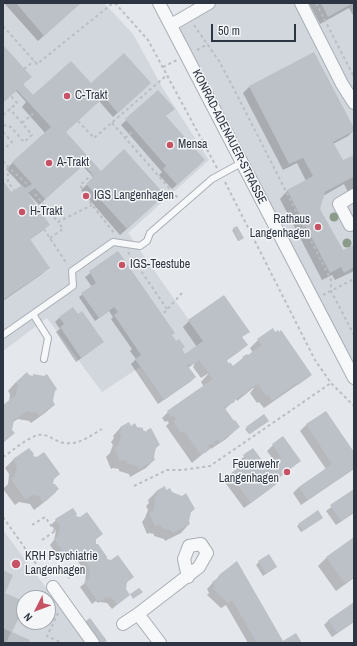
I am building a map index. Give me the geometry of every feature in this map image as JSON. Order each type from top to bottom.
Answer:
[{"type":"street","name":"KONRAD-ADENAUER-STRASSE","points":[[159,3],[354,378]]},
{"type":"street","points":[[171,25],[208,3]]},
{"type":"street","points":[[301,3],[342,84],[354,103]]},
{"type":"street","points":[[354,195],[339,204],[350,225],[354,223]]},
{"type":"street","points":[[123,624],[188,577]]},
{"type":"street","points":[[53,587],[93,643]]},
{"type":"street","points":[[138,614],[160,643]]},
{"type":"lane","points":[[3,335],[73,286],[72,271],[113,242],[140,246],[147,241],[150,233],[212,179],[243,162]]},
{"type":"lane","points":[[33,314],[48,338],[44,359]]},
{"type":"path","points":[[3,26],[37,64],[114,3],[148,40],[221,174],[315,360],[331,383],[354,406]]},
{"type":"path","points":[[316,3],[354,77]]},
{"type":"path","points":[[187,16],[219,61],[235,91],[331,280],[331,291],[354,335]]},
{"type":"path","points":[[24,69],[34,61]]},
{"type":"path","points":[[78,121],[94,138],[167,75]]},
{"type":"path","points":[[3,116],[17,103],[11,96]]},
{"type":"path","points":[[3,125],[11,127],[24,142],[32,135],[10,109]]},
{"type":"path","points":[[22,123],[36,111]]},
{"type":"path","points":[[112,123],[183,204]]},
{"type":"path","points":[[125,138],[134,130]]},
{"type":"path","points":[[3,132],[12,142],[3,150]]},
{"type":"path","points":[[3,161],[27,184]]},
{"type":"path","points":[[8,167],[8,182],[14,190]]},
{"type":"path","points":[[93,174],[80,185],[92,205],[122,243],[167,309]]},
{"type":"path","points":[[35,194],[63,229],[50,238]]},
{"type":"path","points":[[58,222],[92,205]]},
{"type":"path","points":[[44,229],[72,271]]},
{"type":"path","points":[[314,300],[354,279]]},
{"type":"path","points":[[164,313],[182,293]]},
{"type":"path","points":[[134,486],[167,470],[182,470],[210,466],[331,383]]},
{"type":"path","points":[[3,457],[39,435],[50,437],[64,443],[78,443],[102,429]]},
{"type":"path","points":[[3,517],[53,587]]},
{"type":"path","points":[[32,525],[45,517],[55,531],[59,533]]},
{"type":"path","points":[[42,540],[55,531]]},
{"type":"path","points":[[68,578],[77,572],[89,575]]},
{"type":"path","points":[[62,643],[47,636],[64,601]]},
{"type":"shaded area","name":"IGS Langenhagen","points":[[3,3],[104,3],[133,34],[162,87],[209,160],[128,233],[209,349],[187,365],[196,377],[164,400],[140,367],[102,392],[47,318],[3,351]]},
{"type":"shaded area","points":[[209,3],[354,3],[354,378],[171,25]]},
{"type":"shaded area","name":"KRH Psychiatrie Langenhagen","points":[[3,530],[48,590],[16,590],[16,630],[56,630],[56,601],[87,643],[3,643]]},
{"type":"building","points":[[16,3],[81,3],[44,36]]},
{"type":"building","points":[[321,3],[353,3],[328,17]]},
{"type":"building","points":[[3,45],[32,77],[23,84],[33,95],[71,61],[91,83],[124,53],[151,83],[118,113],[104,97],[66,132],[101,171],[124,149],[165,195],[127,229],[86,184],[94,176],[84,165],[45,199],[35,188],[28,193],[50,225],[30,239],[50,268],[3,300],[3,180],[11,192],[22,185],[25,188],[32,184],[12,162],[51,127],[17,90],[3,103]]},
{"type":"building","points":[[314,52],[354,128],[354,131],[333,142],[343,160],[354,155],[354,179],[353,177],[325,192],[320,209],[343,250],[354,245],[354,267],[344,273],[341,267],[330,273],[287,190],[313,176],[303,158],[289,164],[249,86]]},
{"type":"building","name":"Mensa","points":[[158,90],[175,109],[166,116],[205,160],[177,185],[163,169],[166,166],[125,119]]},
{"type":"building","points":[[237,226],[244,238],[239,241],[233,228]]},
{"type":"building","points":[[118,251],[175,333],[172,335],[176,341],[179,339],[185,347],[182,349],[185,354],[203,341],[188,320],[224,295],[250,332],[242,337],[248,345],[227,360],[229,364],[230,362],[233,366],[243,358],[242,357],[247,354],[248,355],[262,345],[257,339],[273,328],[275,332],[278,330],[279,332],[281,330],[312,375],[298,385],[297,383],[272,401],[268,394],[266,396],[258,384],[247,391],[248,392],[244,396],[243,394],[234,400],[235,402],[224,407],[240,427],[220,442],[218,439],[214,442],[216,445],[214,446],[212,443],[208,446],[210,449],[201,455],[184,431],[181,433],[173,421],[176,419],[173,415],[171,417],[167,411],[213,379],[208,373],[212,370],[208,372],[199,360],[192,365],[187,365],[196,377],[164,400],[135,359],[141,355],[114,315],[118,312],[114,307],[99,318],[81,293],[96,283],[89,271]]},
{"type":"building","points":[[73,307],[78,314],[82,311],[104,342],[81,358],[60,327],[64,324],[59,317]]},
{"type":"building","points":[[27,372],[29,375],[33,376],[33,374],[44,376],[47,374],[57,389],[55,391],[53,401],[55,405],[39,416],[37,413],[27,411],[14,420],[12,430],[15,433],[3,442],[3,405],[16,395],[18,385],[16,382]]},
{"type":"building","points":[[326,411],[354,452],[354,468],[308,500],[299,487],[332,464],[306,424]]},
{"type":"building","points":[[264,414],[269,421],[250,434],[246,427]]},
{"type":"building","points":[[129,422],[131,426],[135,423],[137,427],[143,428],[143,430],[147,432],[147,430],[151,428],[160,445],[156,447],[154,457],[155,460],[139,469],[137,466],[127,463],[127,461],[120,461],[114,448],[118,446],[121,436],[119,432],[122,430],[120,427]]},
{"type":"building","points":[[283,436],[301,461],[275,480],[278,483],[251,503],[230,474],[247,461],[243,455],[253,448],[267,467],[281,457],[272,444]]},
{"type":"building","points":[[29,448],[34,454],[33,456],[37,457],[44,452],[60,474],[54,479],[53,484],[55,484],[59,489],[43,502],[39,496],[32,495],[26,500],[11,479],[15,476],[17,466],[13,459]]},
{"type":"building","points":[[165,486],[166,490],[170,488],[172,492],[182,496],[186,493],[195,509],[191,512],[189,521],[190,524],[173,533],[172,531],[162,528],[162,526],[155,526],[149,513],[153,511],[156,501],[154,497],[157,495],[156,491]]},
{"type":"building","points":[[354,489],[354,512],[341,521],[330,505]]},
{"type":"building","points":[[73,508],[77,514],[76,516],[80,517],[87,512],[103,534],[96,539],[96,544],[98,544],[107,559],[111,560],[118,555],[134,577],[127,582],[126,589],[130,595],[117,605],[112,598],[106,597],[100,602],[97,600],[84,582],[89,579],[90,568],[82,556],[75,555],[69,560],[54,539],[58,536],[60,526],[55,519]]},
{"type":"building","points":[[318,510],[323,518],[303,531],[298,524]]},
{"type":"building","points":[[354,537],[354,577],[345,583],[326,557]]},
{"type":"building","points":[[269,554],[277,567],[266,574],[258,561]]},
{"type":"building","points":[[237,561],[283,641],[296,633],[302,643],[257,643],[232,600],[228,603],[212,588],[215,587],[212,582],[220,577],[219,575]]},
{"type":"building","points":[[3,570],[13,575],[5,593],[16,598],[16,624],[12,632],[30,640],[29,643],[6,643],[11,632],[3,628]]},
{"type":"building","points":[[139,588],[143,592],[133,599],[130,594]]},
{"type":"building","points":[[354,602],[354,621],[337,633],[328,620]]},
{"type":"building","points":[[90,618],[107,641],[97,643],[83,623]]},
{"type":"place","name":"C-Trakt","points":[[67,96]]},
{"type":"place","name":"Mensa","points":[[170,145]]},
{"type":"place","name":"A-Trakt","points":[[49,163]]},
{"type":"place","name":"IGS Langenhagen","points":[[86,196]]},
{"type":"place","name":"H-Trakt","points":[[22,212]]},
{"type":"place","name":"Rathaus Langenhagen","points":[[318,227]]},
{"type":"place","name":"IGS-Teestube","points":[[122,265]]},
{"type":"place","name":"Feuerwehr Langenhagen","points":[[287,472]]},
{"type":"place","name":"KRH Psychiatrie Langenhagen","points":[[16,564]]}]
